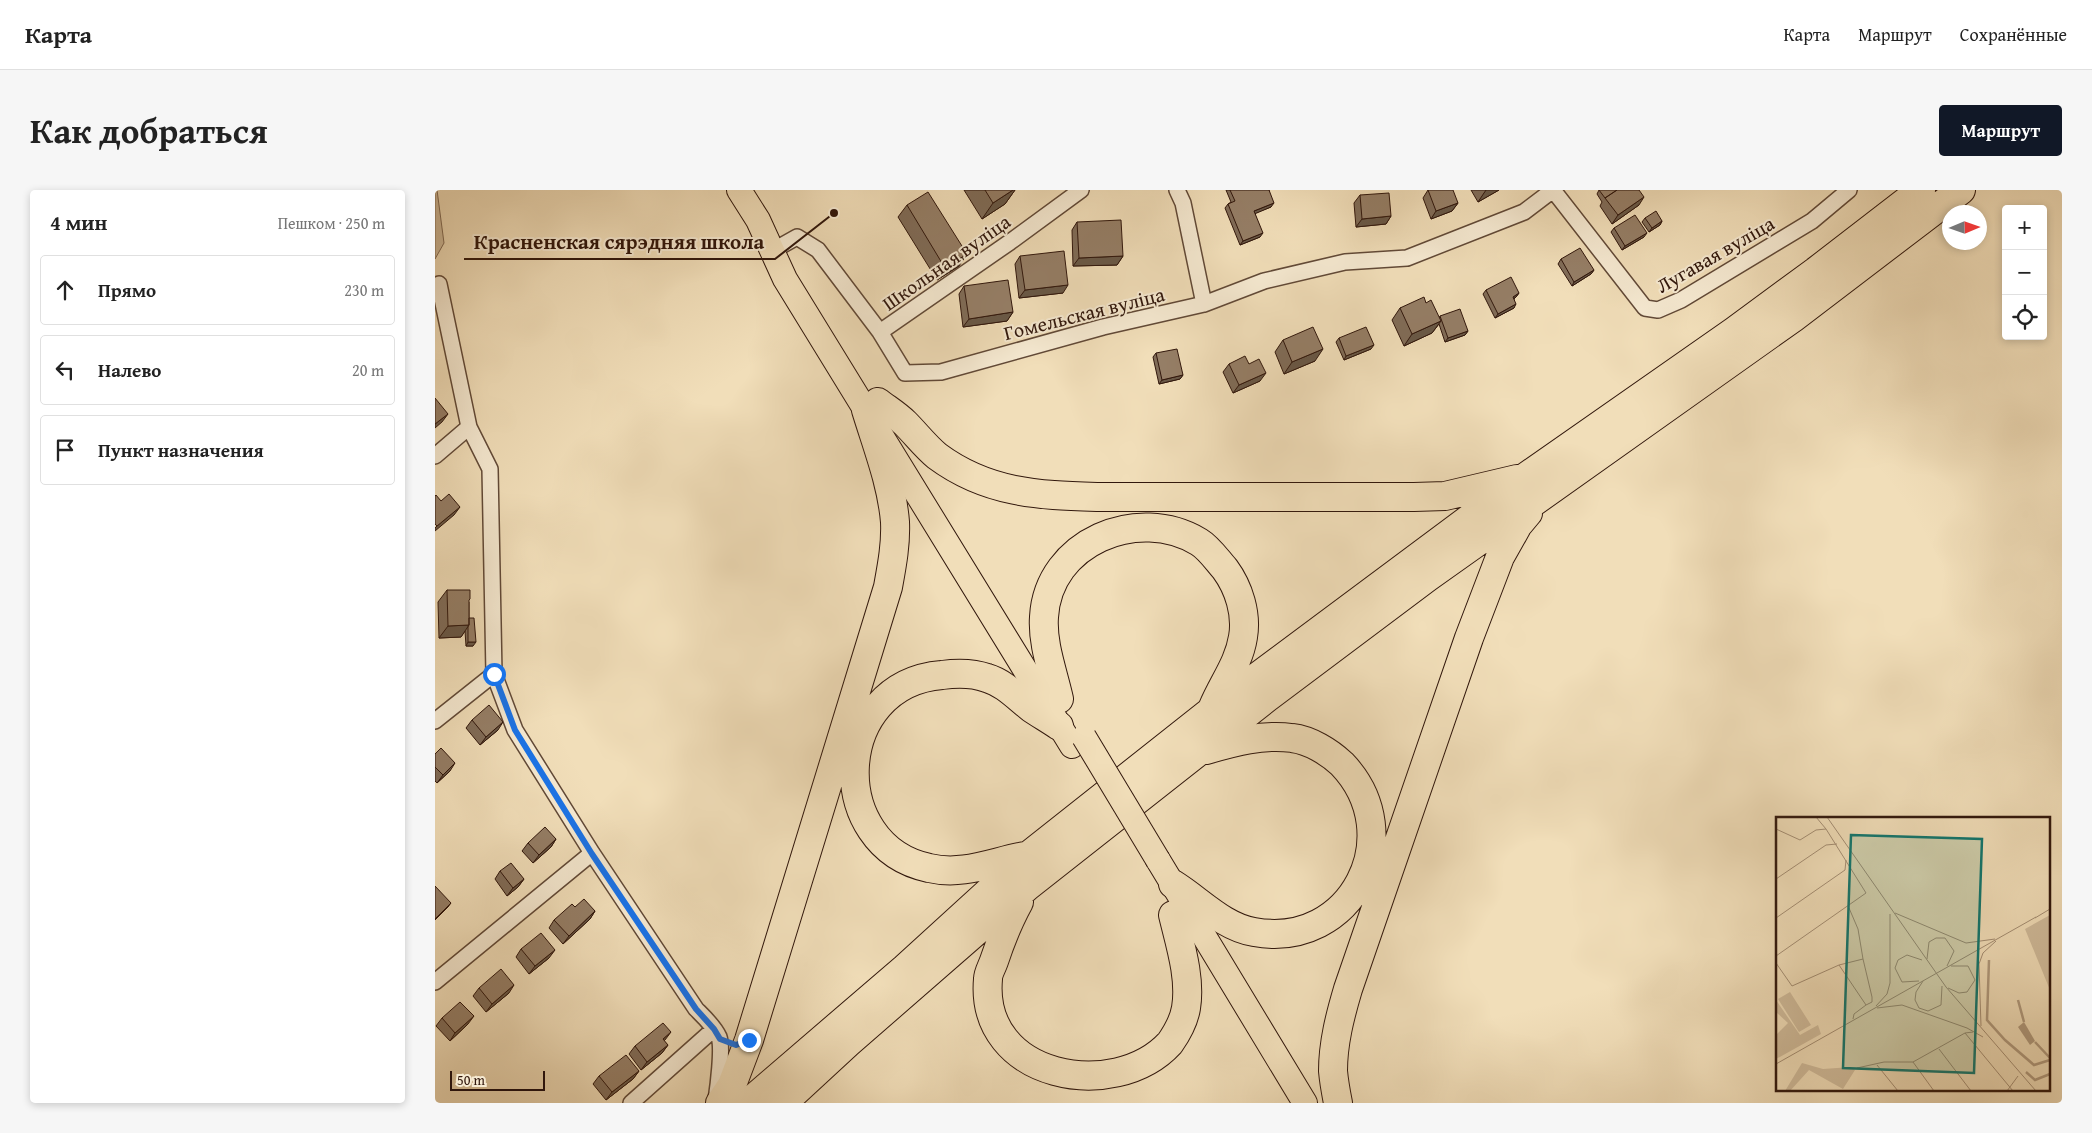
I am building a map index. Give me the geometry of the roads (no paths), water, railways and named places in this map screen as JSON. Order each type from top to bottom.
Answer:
[{"type":"highway","points":[[783,1103],[1027,886],[1195,754],[1428,577],[1531,489],[1733,332],[1921,190]]},
{"type":"highway","points":[[748,1103],[905,968],[1029,855],[1211,711],[1531,489],[1793,318],[1961,190]]},
{"type":"highway","points":[[872,406],[896,415],[938,456],[966,474],[992,486],[1044,495],[1097,497],[1414,497],[1445,496],[1493,483],[1531,489]]},
{"type":"highway","points":[[720,1103],[732,1085],[749,1040],[888,587],[894,554],[895,522],[872,406]]},
{"type":"highway","points":[[1338,1103],[1333,1072],[1335,1042],[1348,990],[1469,638],[1500,557],[1518,525],[1531,489]]},
{"type":"highway","points":[[1059,699],[1045,639],[1044,618],[1048,592],[1054,578],[1065,562],[1086,544],[1111,532],[1146,526],[1174,531],[1200,542],[1232,579],[1242,605],[1243,636],[1237,662],[1223,684],[1211,711]]},
{"type":"highway","points":[[1029,855],[982,868],[959,871],[928,868],[901,858],[878,839],[864,816],[855,792],[854,765],[861,734],[877,706],[902,686],[930,676],[962,673],[987,678],[1009,690],[1072,736]]},
{"type":"highway","points":[[1173,884],[1193,897],[1224,922],[1252,932],[1281,935],[1307,929],[1332,916],[1353,896],[1367,868],[1372,834],[1367,804],[1351,774],[1335,758],[1316,746],[1294,738],[1269,737],[1232,743],[1195,754]]},
{"type":"highway","points":[[1027,886],[1005,926],[988,978],[989,1006],[997,1030],[1016,1056],[1037,1073],[1059,1083],[1084,1086],[1110,1084],[1130,1078],[1147,1067],[1168,1046],[1177,1033],[1186,1008],[1187,976],[1173,915]]},
{"type":"main road","points":[[739,190],[758,220],[785,279],[872,406],[1059,699],[1072,736]]},
{"type":"main road","points":[[758,220],[781,246],[872,406],[1152,864],[1173,915],[1289,1103]]},
{"type":"main road","points":[[1152,864],[1173,884],[1199,931],[1305,1103]]},
{"type":"street","name":"Школьная вуліца","points":[[781,246],[797,237],[818,250],[880,332],[1010,242],[1081,190]]},
{"type":"street","points":[[1177,190],[1183,203],[1204,304],[1264,281],[1345,262],[1407,258],[1524,212],[1553,190]]},
{"type":"street","name":"Лугавая вуліца","points":[[1553,190],[1645,308],[1658,310],[1681,300],[1812,221],[1849,190]]},
{"type":"street","points":[[439,284],[469,427],[490,469],[494,674],[515,730],[592,854],[696,1009],[717,1034],[736,1045],[749,1040]]},
{"type":"street","name":"Гомельская вуліца","points":[[880,332],[905,373],[941,372],[1103,327],[1204,304]]},
{"type":"street","points":[[435,456],[469,427]]},
{"type":"street","points":[[435,721],[494,674]]},
{"type":"street","points":[[435,982],[592,854]]},
{"type":"street","points":[[631,1103],[717,1034]]},
{"type":"street","points":[[715,1103],[718,1082],[717,1034]]},
{"type":"place","name":"Красненская сярэдняя школа","points":[[834,213]]}]
